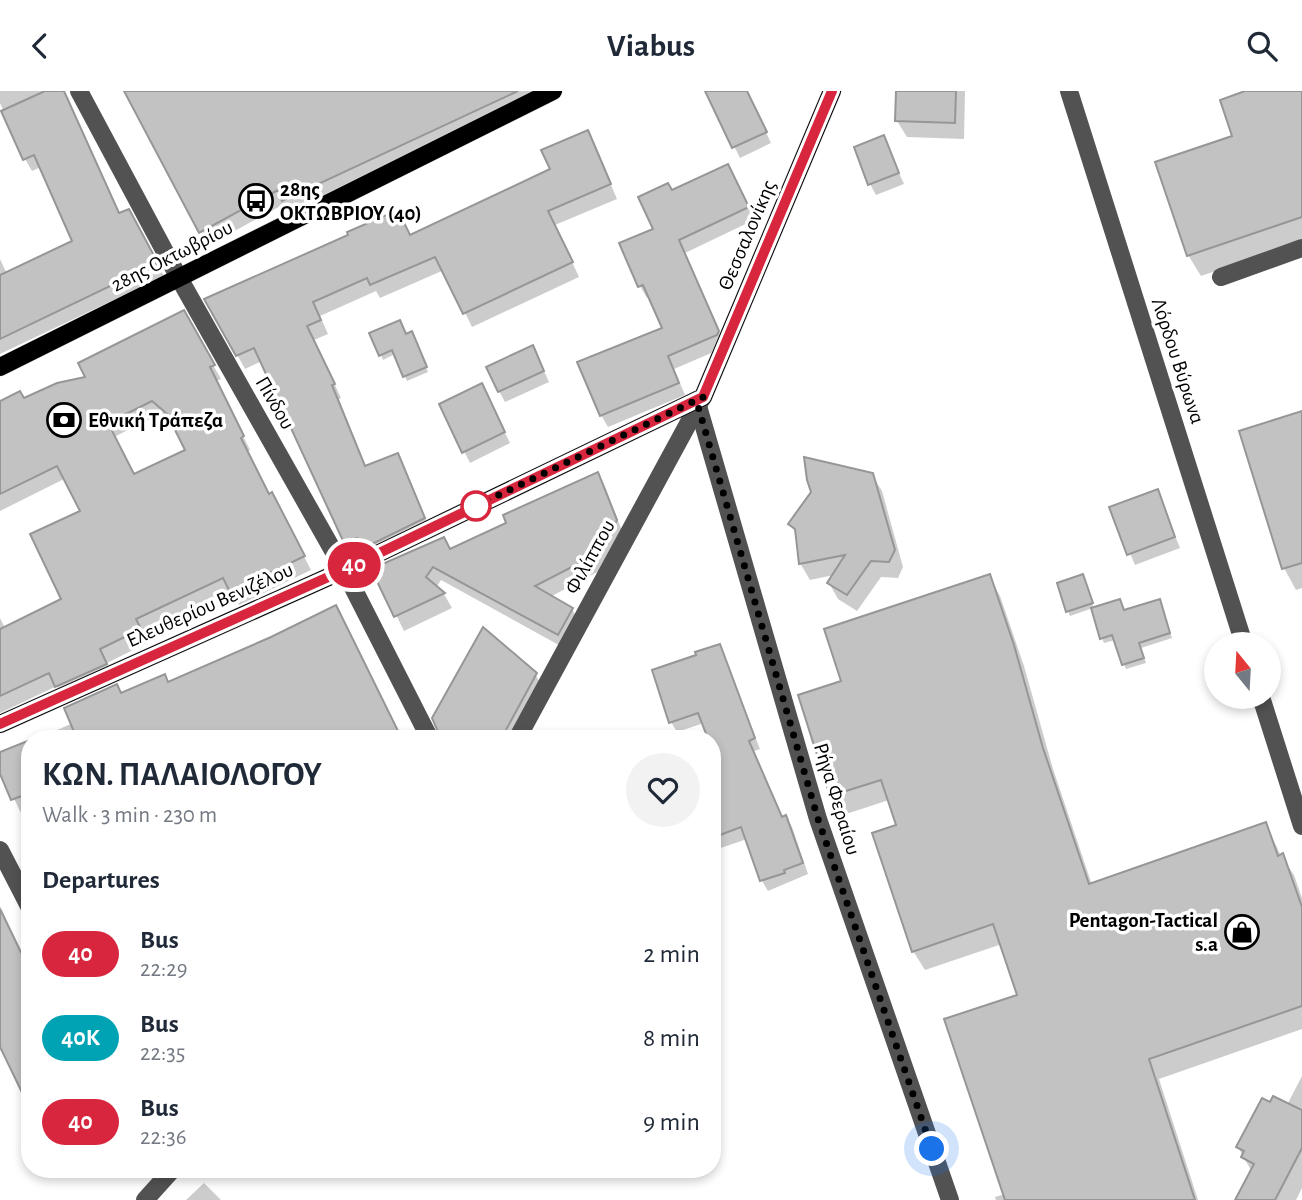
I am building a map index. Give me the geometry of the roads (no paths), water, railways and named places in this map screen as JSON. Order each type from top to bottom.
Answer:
[{"type":"main road","name":"28ης Οκτωβρίου","points":[[0,367],[553,91]]},
{"type":"main road","name":"Θεσσαλονίκης","points":[[700,402],[832,91]]},
{"type":"main road","name":"Ελευθερίου Βενιζέλου","points":[[0,724],[344,570],[700,402]]},
{"type":"street","name":"Πίνδου","points":[[79,91],[179,278],[344,570],[425,730]]},
{"type":"street","name":"Λόρδου Βύρωνα","points":[[1069,91],[1240,632]]},
{"type":"street","points":[[1221,277],[1302,248]]},
{"type":"street","name":"Φιλίππου","points":[[522,730],[700,402]]},
{"type":"street","name":"Ρήγα Φεραίου","points":[[700,402],[818,819],[950,1200]]},
{"type":"street","points":[[1265,709],[1302,826]]},
{"type":"street","points":[[0,850],[21,891]]},
{"type":"street","points":[[145,1200],[163,1178]]},
{"type":"place","name":"28ης ΟΚΤΩΒΡΙΟΥ (40)","points":[[256,201]]},
{"type":"place","name":"Εθνική Τράπεζα","points":[[64,420]]},
{"type":"place","name":"Pentagon-Tactical s.a","points":[[1242,932]]}]
